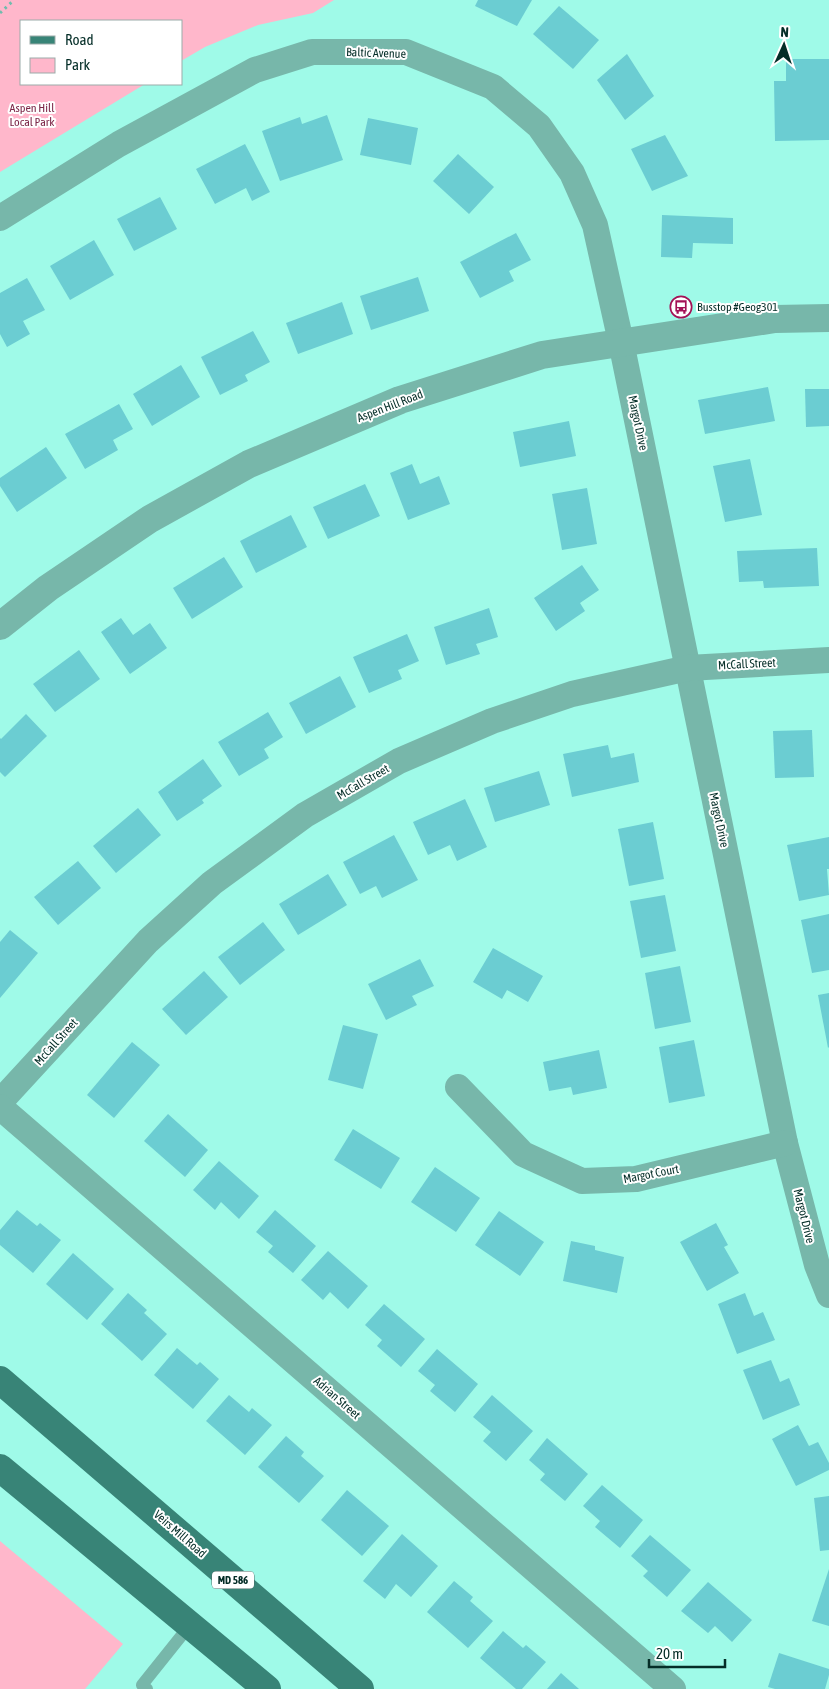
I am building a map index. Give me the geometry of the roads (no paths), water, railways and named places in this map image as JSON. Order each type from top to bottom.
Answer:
[{"type":"main road","name":"Veirs Mill Road","points":[[0,1380],[360,1689]]},
{"type":"main road","points":[[0,1468],[267,1689]]},
{"type":"street","name":"Baltic Avenue","points":[[0,218],[119,144],[255,70],[312,52],[406,52],[493,87],[539,126],[572,173],[595,225],[622,342]]},
{"type":"street","name":"Aspen Hill Road","points":[[0,626],[48,588],[150,519],[249,464],[400,400],[542,356],[775,319],[829,318]]},
{"type":"street","name":"Margot Drive","points":[[622,342],[785,1143],[817,1266],[829,1295]]},
{"type":"street","name":"McCall Street","points":[[0,1102],[148,941],[212,883],[304,815],[399,761],[492,721],[572,694],[688,668],[829,660]]},
{"type":"street","name":"Margot Court","points":[[458,1087],[523,1154],[582,1182],[636,1179],[785,1143]]},
{"type":"street","name":"Adrian Street","points":[[0,1107],[673,1689]]},
{"type":"lane","points":[[147,1689],[142,1685],[190,1625]]},
{"type":"place","name":"Busstop #Geog301","points":[[681,307]]},
{"type":"park label","name":"Aspen Hill Local Park","points":[[32,115]]}]
